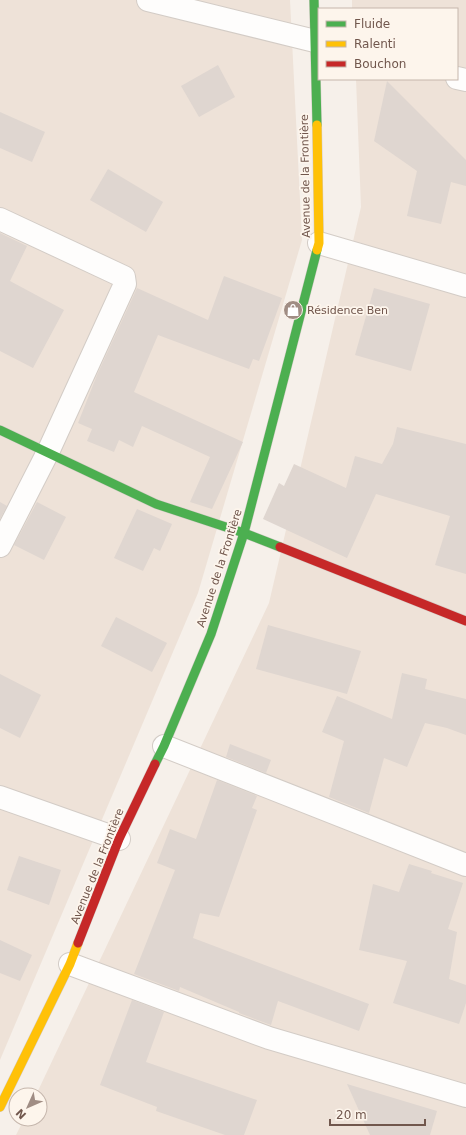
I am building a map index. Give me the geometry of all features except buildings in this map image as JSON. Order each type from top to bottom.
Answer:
[{"type":"street","points":[[148,0],[317,41]]},
{"type":"street","name":"Avenue de la Frontière","points":[[0,1107],[70,964],[119,839],[164,746],[211,634],[244,533],[319,244],[317,41],[314,0]]},
{"type":"street","points":[[0,219],[124,277],[125,284],[48,452],[0,546]]},
{"type":"street","points":[[319,244],[466,286]]},
{"type":"street","points":[[0,430],[156,504],[244,533],[466,621]]},
{"type":"street","points":[[164,746],[466,865]]},
{"type":"street","points":[[0,797],[119,839]]},
{"type":"street","points":[[70,964],[269,1038],[466,1096]]},
{"type":"shaded area","points":[[0,0],[290,0],[302,240],[198,593],[0,1060]]},
{"type":"shaded area","points":[[352,0],[466,0],[466,1135],[16,1135],[20,1127],[48,1127],[48,1087],[40,1087],[269,603],[361,207],[356,80],[458,80],[458,8],[352,8]]},
{"type":"traffic: fast","points":[[314,0],[317,125]]},
{"type":"traffic: fast","points":[[155,764],[211,634],[244,533],[317,250]]},
{"type":"traffic: fast","points":[[0,430],[156,504],[244,533],[280,547]]},
{"type":"traffic: slow","points":[[317,125],[319,243],[317,250]]},
{"type":"traffic: slow","points":[[0,1107],[70,964],[78,943]]},
{"type":"traffic: jam","points":[[280,547],[466,621]]},
{"type":"traffic: jam","points":[[78,943],[119,839],[155,764]]},
{"type":"place","name":"Résidence Ben","points":[[293,310]]}]
